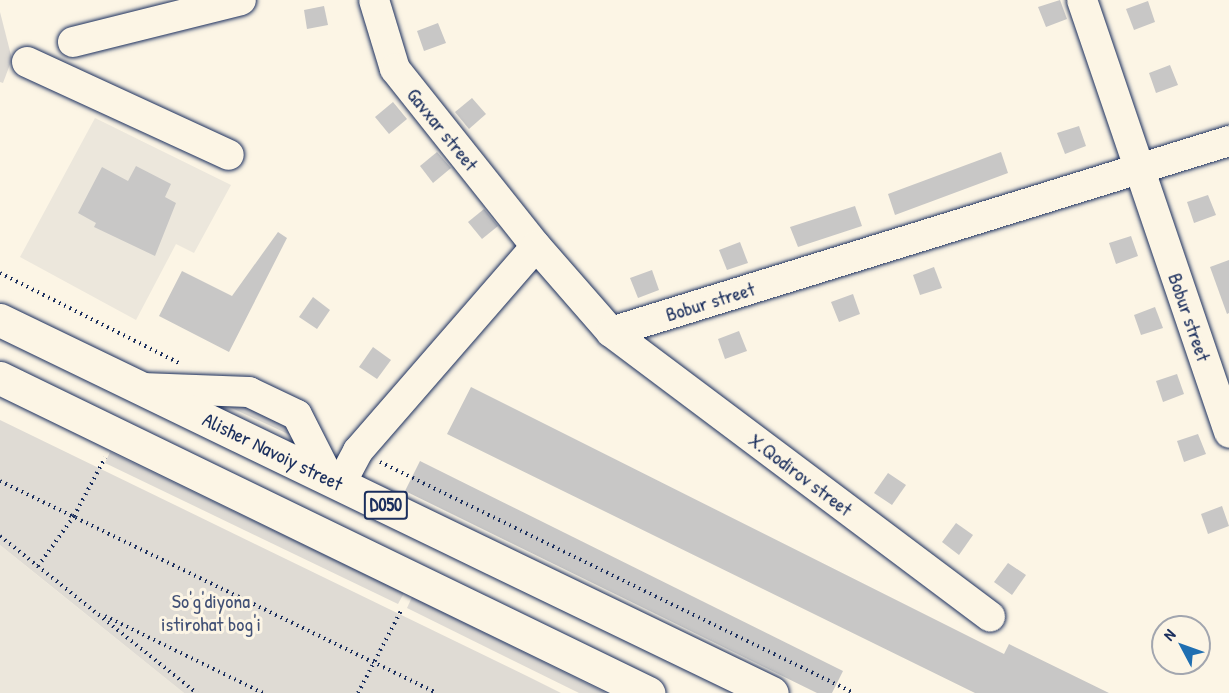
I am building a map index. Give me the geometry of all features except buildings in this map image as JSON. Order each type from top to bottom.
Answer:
[{"type":"main road","name":"Alisher Navoiy street","points":[[0,320],[772,693]]},
{"type":"main road","points":[[0,378],[648,693]]},
{"type":"street","points":[[73,42],[241,0]]},
{"type":"street","name":"Gavxar street","points":[[374,0],[395,69],[536,246]]},
{"type":"street","name":"Bobur street","points":[[1082,0],[1229,433]]},
{"type":"street","points":[[27,62],[229,155]]},
{"type":"street","name":"Bobur street","points":[[611,332],[1229,141]]},
{"type":"street","points":[[142,388],[249,392],[297,415],[335,481],[384,420],[536,246],[611,332]]},
{"type":"street","name":"X.Qodirov street","points":[[611,332],[990,616]]},
{"type":"path","points":[[0,273],[188,368]]},
{"type":"path","points":[[358,451],[854,693]]},
{"type":"path","points":[[38,566],[74,516],[101,465]]},
{"type":"path","points":[[0,481],[436,693]]},
{"type":"path","points":[[0,536],[197,693]]},
{"type":"path","points":[[358,693],[402,609]]},
{"type":"path","points":[[98,613],[263,693]]},
{"type":"shaded area","points":[[95,118],[231,185],[194,253],[176,244],[136,320],[20,257]]},
{"type":"shaded area","points":[[0,545],[37,575],[184,693],[0,693]]},
{"type":"green space","points":[[0,12],[12,59],[3,83],[0,82]]},
{"type":"green space","points":[[245,402],[287,422],[301,440],[223,404]]},
{"type":"green space","name":"So'g'diyona istirohat bog'i","points":[[0,420],[561,693],[184,693],[0,545]]},
{"type":"green space","points":[[110,452],[404,593],[398,604],[105,463]]},
{"type":"green space","points":[[412,597],[606,693],[579,693],[407,608]]}]
